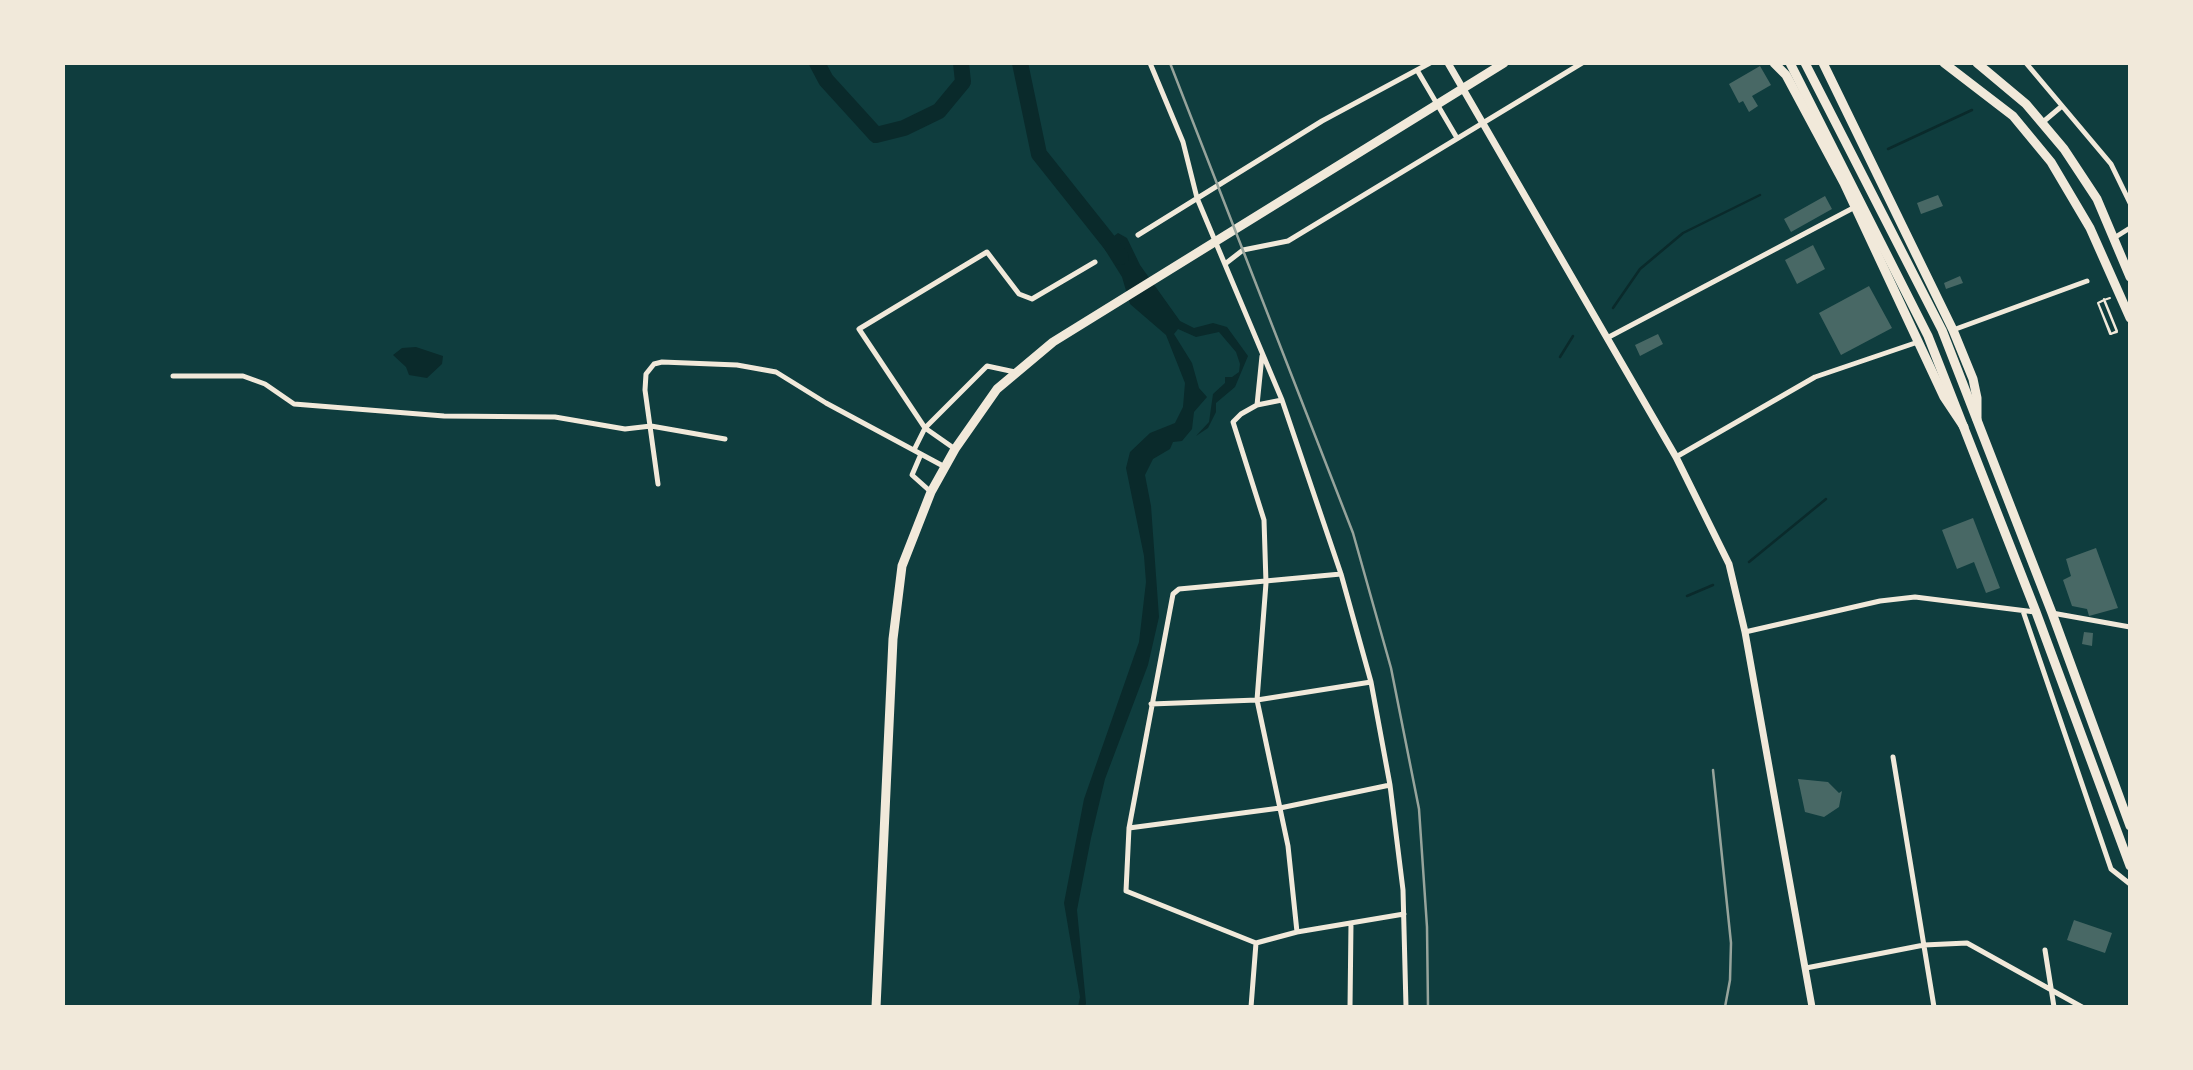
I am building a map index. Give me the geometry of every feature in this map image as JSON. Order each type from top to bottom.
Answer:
[{"type":"main road","points":[[876,1007],[893,639],[902,566],[931,492],[955,449],[997,389],[1015,372],[1092,316],[1272,209],[1504,63]]},
{"type":"main road","points":[[1774,63],[1786,75],[1855,207],[1944,397],[1964,427]]},
{"type":"main road","points":[[1790,63],[1928,336],[2036,612],[2130,866]]},
{"type":"main road","points":[[1805,63],[1942,330],[2052,613],[2130,826]]},
{"type":"main road","points":[[1944,63],[2013,116],[2051,162],[2090,229],[2130,318]]},
{"type":"main road","points":[[1977,63],[2002,82],[2043,122],[2096,199],[2129,274]]},
{"type":"main road","points":[[1826,66],[1954,330],[1973,379],[1977,419]]},
{"type":"street","points":[[1150,63],[1183,142],[1197,198],[1282,400],[1341,575],[1371,682],[1390,785],[1404,914],[1406,1007]]},
{"type":"street","points":[[1138,234],[1322,121],[1430,63]]},
{"type":"street","points":[[1448,63],[1676,457],[1729,564],[1745,632],[1812,1007]]},
{"type":"street","points":[[1225,264],[1243,250],[1288,241],[1582,63]]},
{"type":"street","points":[[2026,63],[2111,164],[2130,203]]},
{"type":"street","points":[[1417,70],[1457,138]]},
{"type":"street","points":[[2043,122],[2062,106]]},
{"type":"street","points":[[1607,338],[1855,207]]},
{"type":"street","points":[[2115,238],[2130,228]]},
{"type":"street","points":[[955,449],[925,428],[859,329],[987,252],[1019,294],[1032,299],[1095,262]]},
{"type":"street","points":[[1954,330],[2087,281]]},
{"type":"street","points":[[1676,457],[1815,377],[1918,342]]},
{"type":"street","points":[[1257,405],[1262,354]]},
{"type":"street","points":[[658,484],[646,374],[654,364],[737,365],[776,372],[826,403],[945,467]]},
{"type":"street","points":[[914,450],[925,428],[987,366],[1015,372]]},
{"type":"street","points":[[173,376],[243,376],[265,384],[294,404],[443,416],[555,417],[625,429],[651,426],[725,439]]},
{"type":"street","points":[[1282,400],[1257,405],[1233,422],[1264,520],[1266,583],[1257,700],[1288,846],[1297,932]]},
{"type":"street","points":[[921,454],[912,475],[931,492]]},
{"type":"street","points":[[1341,575],[1179,589],[1174,594],[1150,704],[1129,828],[1126,891],[1256,943],[1297,932],[1404,914]]},
{"type":"street","points":[[1745,632],[1880,601],[1915,597],[2036,612]]},
{"type":"street","points":[[2023,611],[2111,869],[2130,884]]},
{"type":"street","points":[[2052,613],[2130,627]]},
{"type":"street","points":[[1150,704],[1257,700],[1371,682]]},
{"type":"street","points":[[1893,757],[1934,1007]]},
{"type":"street","points":[[1129,828],[1280,808],[1390,785]]},
{"type":"street","points":[[1350,1007],[1352,923]]},
{"type":"street","points":[[1251,1007],[1256,943]]},
{"type":"street","points":[[1805,968],[1924,945],[1966,943],[2082,1007]]},
{"type":"street","points":[[2045,950],[2054,1007]]},
{"type":"path","points":[[2104,300],[2117,331],[2110,334],[2102,313],[2098,303],[2104,300]]},
{"type":"water","points":[[1118,233],[1127,238],[1140,265],[1180,321],[1194,328],[1213,323],[1227,327],[1248,356],[1235,387],[1216,403],[1216,412],[1208,428],[1196,436],[1209,422],[1213,394],[1225,383],[1225,377],[1232,377],[1239,372],[1240,364],[1236,352],[1219,332],[1196,337],[1178,329],[1174,334],[1192,363],[1199,388],[1207,397],[1194,412],[1192,429],[1182,441],[1173,442],[1170,449],[1153,459],[1145,475],[1151,506],[1159,617],[1148,665],[1105,779],[1091,838],[1077,910],[1086,1003],[1085,1007],[1078,1007],[1080,997],[1064,903],[1084,799],[1139,642],[1146,582],[1144,556],[1126,468],[1130,452],[1150,433],[1175,423],[1183,407],[1185,383],[1166,335],[1130,304],[1122,277],[1102,245]]},
{"type":"water","points":[[416,347],[443,356],[442,364],[427,378],[409,375],[406,367],[393,355],[402,348]]},
{"type":"building","points":[[1760,66],[1771,85],[1752,96],[1758,106],[1749,112],[1743,101],[1739,103],[1729,84]]},
{"type":"building","points":[[1938,195],[1943,206],[1921,214],[1917,203]]},
{"type":"building","points":[[1825,196],[1832,209],[1791,232],[1784,219]]},
{"type":"building","points":[[1813,245],[1825,269],[1797,284],[1785,260]]},
{"type":"building","points":[[1960,276],[1963,283],[1946,289],[1944,283]]},
{"type":"building","points":[[1869,286],[1892,328],[1841,355],[1819,313]]},
{"type":"building","points":[[1658,334],[1663,344],[1640,356],[1635,345]]},
{"type":"building","points":[[1973,518],[2000,588],[1986,593],[1974,562],[1957,569],[1942,530]]},
{"type":"building","points":[[2096,548],[2118,608],[2089,616],[2087,609],[2072,606],[2063,580],[2071,576],[2066,559]]},
{"type":"building","points":[[2084,632],[2093,633],[2092,646],[2082,644]]},
{"type":"building","points":[[1798,779],[1828,782],[1839,793],[1842,791],[1839,807],[1824,817],[1805,812]]},
{"type":"building","points":[[2074,920],[2112,933],[2105,953],[2067,940]]},
{"type":"waterway","points":[[817,63],[826,80],[876,135],[904,128],[939,111],[963,82],[961,63]]},
{"type":"waterway","points":[[1020,63],[1039,154],[1121,257]]},
{"type":"waterway","points":[[1888,149],[1972,110]]},
{"type":"waterway","points":[[1613,308],[1640,269],[1683,233],[1760,195]]},
{"type":"waterway","points":[[1560,357],[1573,336]]},
{"type":"waterway","points":[[1749,562],[1826,499]]},
{"type":"waterway","points":[[1687,596],[1713,585]]},
{"type":"railway","points":[[1170,63],[1353,533],[1391,668],[1419,809],[1427,927],[1428,1007]]},
{"type":"railway","points":[[1713,770],[1731,943],[1730,980],[1725,1007]]}]
